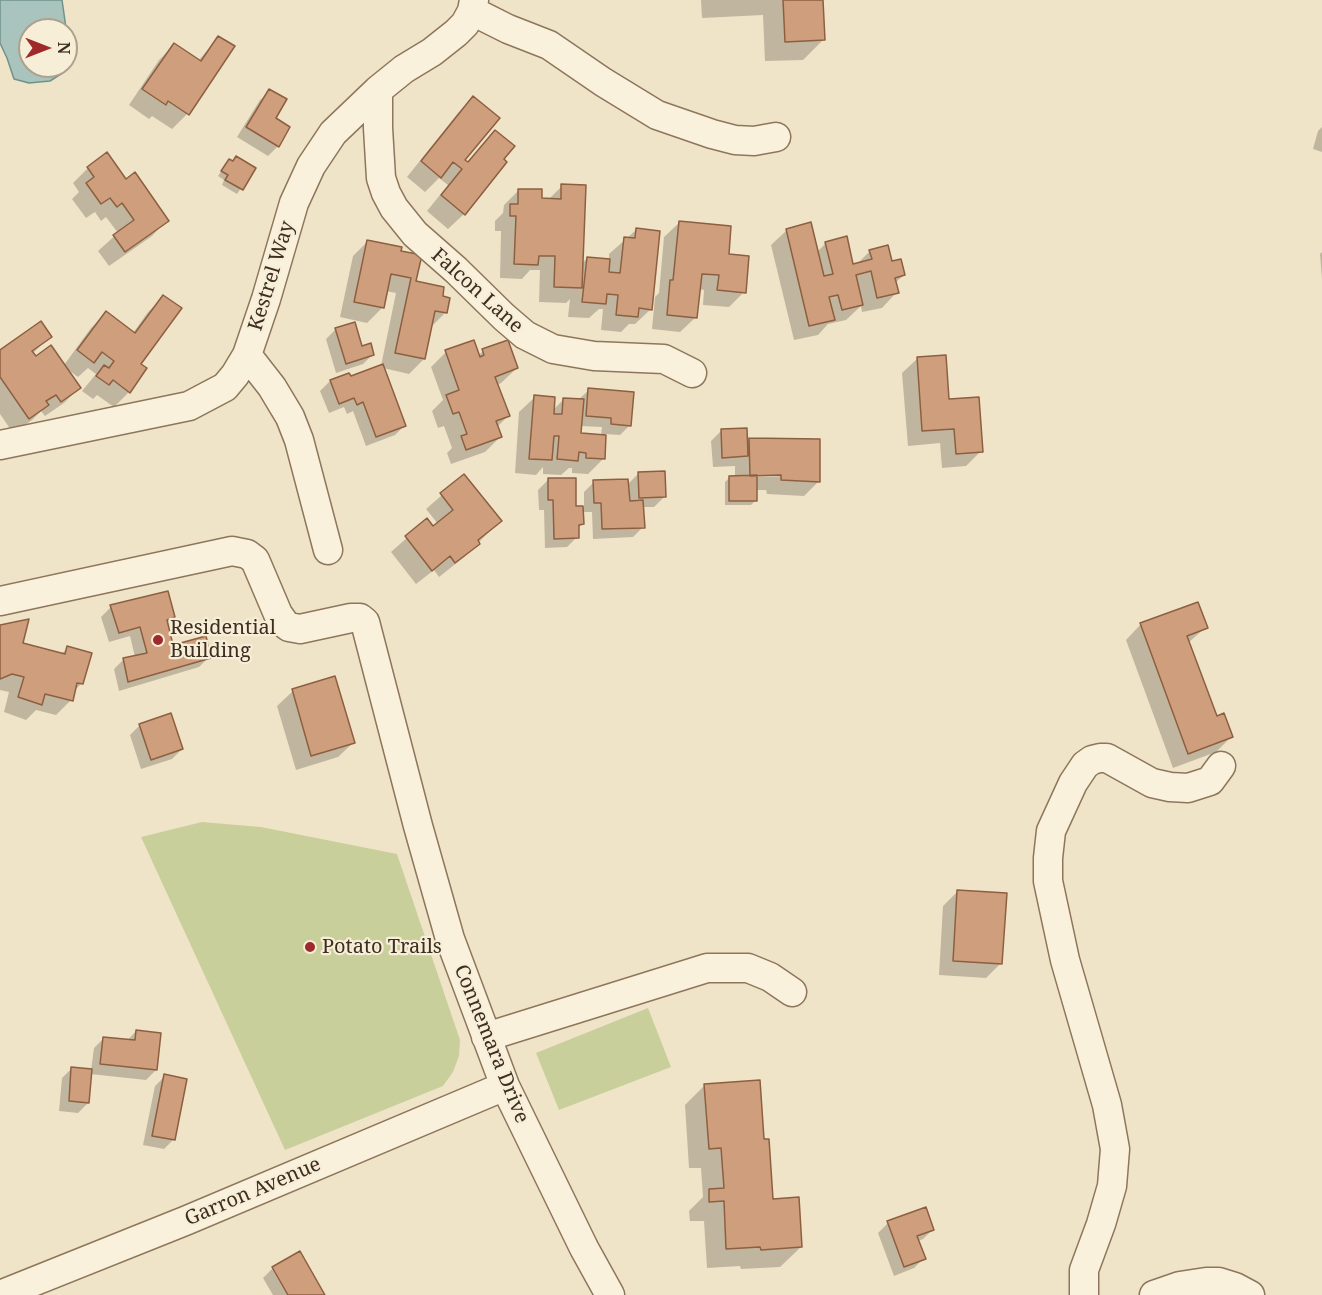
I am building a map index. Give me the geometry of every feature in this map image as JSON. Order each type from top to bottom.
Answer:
[{"type":"street","name":"Kestrel Way","points":[[0,445],[189,406],[225,387],[247,354],[266,299],[294,202],[311,166],[333,133],[378,90],[456,33],[465,24],[473,6]]},
{"type":"street","points":[[473,6],[508,30],[549,45],[657,115],[735,140],[754,141],[776,137]]},
{"type":"street","name":"Falcon Lane","points":[[378,90],[381,178],[394,208],[415,234],[504,317],[525,335],[553,349],[594,356],[664,359],[692,373]]},
{"type":"street","points":[[247,354],[272,387],[290,417],[299,440],[328,550]]},
{"type":"street","name":"Connemara Drive","points":[[0,601],[232,551],[247,554],[255,560],[278,614],[285,624],[300,629],[360,618],[367,625],[446,928],[505,1086],[584,1248],[610,1295]]},
{"type":"street","points":[[1084,1295],[1084,1270],[1112,1186],[1115,1149],[1107,1105],[1065,960],[1048,881],[1051,831],[1073,783],[1085,765],[1092,760],[1107,758],[1152,783],[1188,788],[1210,781],[1221,766]]},
{"type":"street","points":[[486,1037],[707,968],[748,968],[770,977],[792,992]]},
{"type":"street","name":"Garron Avenue","points":[[0,1295],[185,1221],[505,1086]]},
{"type":"street","points":[[1154,1295],[1180,1286],[1220,1282],[1250,1295]]},
{"type":"green space","name":"Potato Trails","points":[[202,822],[261,827],[397,854],[460,1040],[459,1056],[453,1072],[443,1086],[285,1150],[141,837]]},
{"type":"green space","points":[[648,1008],[671,1067],[559,1110],[536,1053]]},
{"type":"water","points":[[0,0],[62,0],[65,18],[18,18],[18,78],[55,78],[50,81],[29,83],[14,79],[0,43]]},
{"type":"building","points":[[783,0],[823,0],[825,40],[785,42]]},
{"type":"building","points":[[218,36],[235,46],[189,115],[168,101],[166,105],[142,89],[174,43],[201,61]]},
{"type":"building","points":[[269,89],[287,99],[276,118],[290,127],[279,147],[246,127]]},
{"type":"building","points":[[473,96],[500,118],[465,160],[468,162],[495,130],[515,146],[504,159],[507,162],[465,215],[441,195],[462,169],[453,162],[441,178],[421,161]]},
{"type":"building","points":[[107,152],[126,179],[135,172],[169,221],[125,252],[113,235],[134,220],[122,203],[117,207],[110,198],[101,204],[86,183],[94,177],[87,167]]},
{"type":"building","points":[[236,156],[256,168],[243,190],[225,180],[228,175],[221,171],[229,159],[233,161]]},
{"type":"building","points":[[561,184],[586,185],[582,288],[554,287],[555,256],[539,256],[538,265],[514,264],[516,216],[510,216],[510,204],[518,204],[518,189],[542,189],[542,198],[561,199]]},
{"type":"building","points":[[679,221],[731,226],[729,254],[749,256],[746,293],[717,290],[719,275],[702,274],[697,318],[667,315]]},
{"type":"building","points":[[811,222],[824,276],[833,274],[825,242],[847,236],[853,264],[872,259],[869,250],[888,245],[892,261],[901,259],[905,275],[895,278],[899,293],[877,298],[871,271],[856,275],[863,305],[842,310],[838,295],[829,297],[835,320],[809,326],[786,229]]},
{"type":"building","points":[[636,228],[660,231],[652,310],[639,308],[638,317],[616,315],[618,295],[607,294],[606,304],[582,302],[587,257],[610,259],[609,272],[620,273],[624,237],[635,238]]},
{"type":"building","points":[[367,240],[402,247],[401,251],[422,255],[416,281],[444,287],[443,296],[450,298],[447,313],[435,311],[425,359],[395,353],[411,278],[391,274],[384,308],[354,302]]},
{"type":"building","points":[[163,295],[182,308],[141,364],[147,368],[130,393],[113,380],[109,385],[96,376],[104,365],[109,368],[114,361],[102,352],[94,363],[77,350],[106,311],[135,333]]},
{"type":"building","points":[[41,321],[52,337],[32,351],[36,356],[51,345],[81,388],[61,402],[56,395],[46,401],[49,405],[29,419],[0,377],[0,350]]},
{"type":"building","points":[[355,322],[362,346],[371,343],[374,355],[346,364],[335,328]]},
{"type":"building","points":[[474,340],[480,357],[484,355],[482,349],[508,340],[518,368],[495,377],[510,416],[496,421],[502,437],[466,450],[461,436],[467,434],[459,412],[453,414],[446,395],[459,390],[445,350]]},
{"type":"building","points":[[946,355],[949,399],[979,397],[983,452],[956,454],[954,429],[922,431],[917,357]]},
{"type":"building","points":[[383,364],[406,426],[376,437],[363,402],[357,405],[354,398],[339,404],[330,380],[349,373],[351,376]]},
{"type":"building","points":[[588,388],[634,392],[631,426],[611,424],[611,418],[586,416]]},
{"type":"building","points":[[534,395],[555,397],[554,414],[562,414],[563,398],[584,399],[581,433],[606,435],[605,459],[586,458],[586,453],[579,452],[578,461],[557,459],[559,436],[554,436],[552,460],[529,459]]},
{"type":"building","points":[[747,428],[748,456],[722,458],[721,429]]},
{"type":"building","points":[[749,438],[820,439],[820,482],[781,480],[781,475],[750,476]]},
{"type":"building","points":[[665,471],[666,497],[639,498],[638,472]]},
{"type":"building","points":[[464,474],[502,521],[478,540],[480,544],[455,563],[450,556],[432,571],[405,536],[427,518],[433,526],[453,510],[440,493]]},
{"type":"building","points":[[757,475],[757,501],[729,501],[729,476]]},
{"type":"building","points":[[548,478],[576,478],[576,506],[583,506],[584,524],[579,525],[579,538],[554,539],[553,500],[548,500]]},
{"type":"building","points":[[628,479],[630,501],[643,500],[645,528],[602,529],[601,503],[594,503],[593,480]]},
{"type":"building","name":"Residential Building","points":[[168,591],[175,617],[167,620],[173,645],[206,636],[211,658],[128,682],[123,658],[147,653],[140,627],[119,633],[110,605]]},
{"type":"building","points":[[1198,602],[1208,628],[1187,636],[1217,716],[1224,713],[1233,737],[1188,754],[1140,623]]},
{"type":"building","points":[[29,619],[23,643],[65,654],[67,646],[92,653],[83,684],[77,683],[73,701],[45,694],[42,705],[18,697],[24,677],[12,674],[0,679],[0,625]]},
{"type":"building","points":[[335,676],[355,743],[311,756],[292,689]]},
{"type":"building","points":[[171,713],[183,749],[151,760],[139,724]]},
{"type":"building","points":[[957,890],[1007,893],[1002,964],[953,961]]},
{"type":"building","points":[[136,1030],[161,1033],[157,1070],[100,1064],[103,1037],[135,1040]]},
{"type":"building","points":[[71,1067],[92,1069],[89,1103],[69,1101]]},
{"type":"building","points":[[164,1074],[187,1079],[175,1140],[152,1136]]},
{"type":"building","points":[[760,1080],[764,1139],[769,1139],[773,1199],[799,1197],[802,1247],[761,1250],[760,1247],[726,1249],[724,1201],[709,1202],[709,1189],[724,1188],[721,1148],[709,1149],[704,1084]]},
{"type":"building","points":[[926,1207],[934,1230],[917,1236],[926,1259],[904,1267],[887,1221]]},
{"type":"building","points":[[300,1251],[325,1295],[288,1295],[272,1267]]},
{"type":"place","name":"Residential Building","points":[[158,640]]},
{"type":"place","name":"Potato Trails","points":[[310,947]]}]
